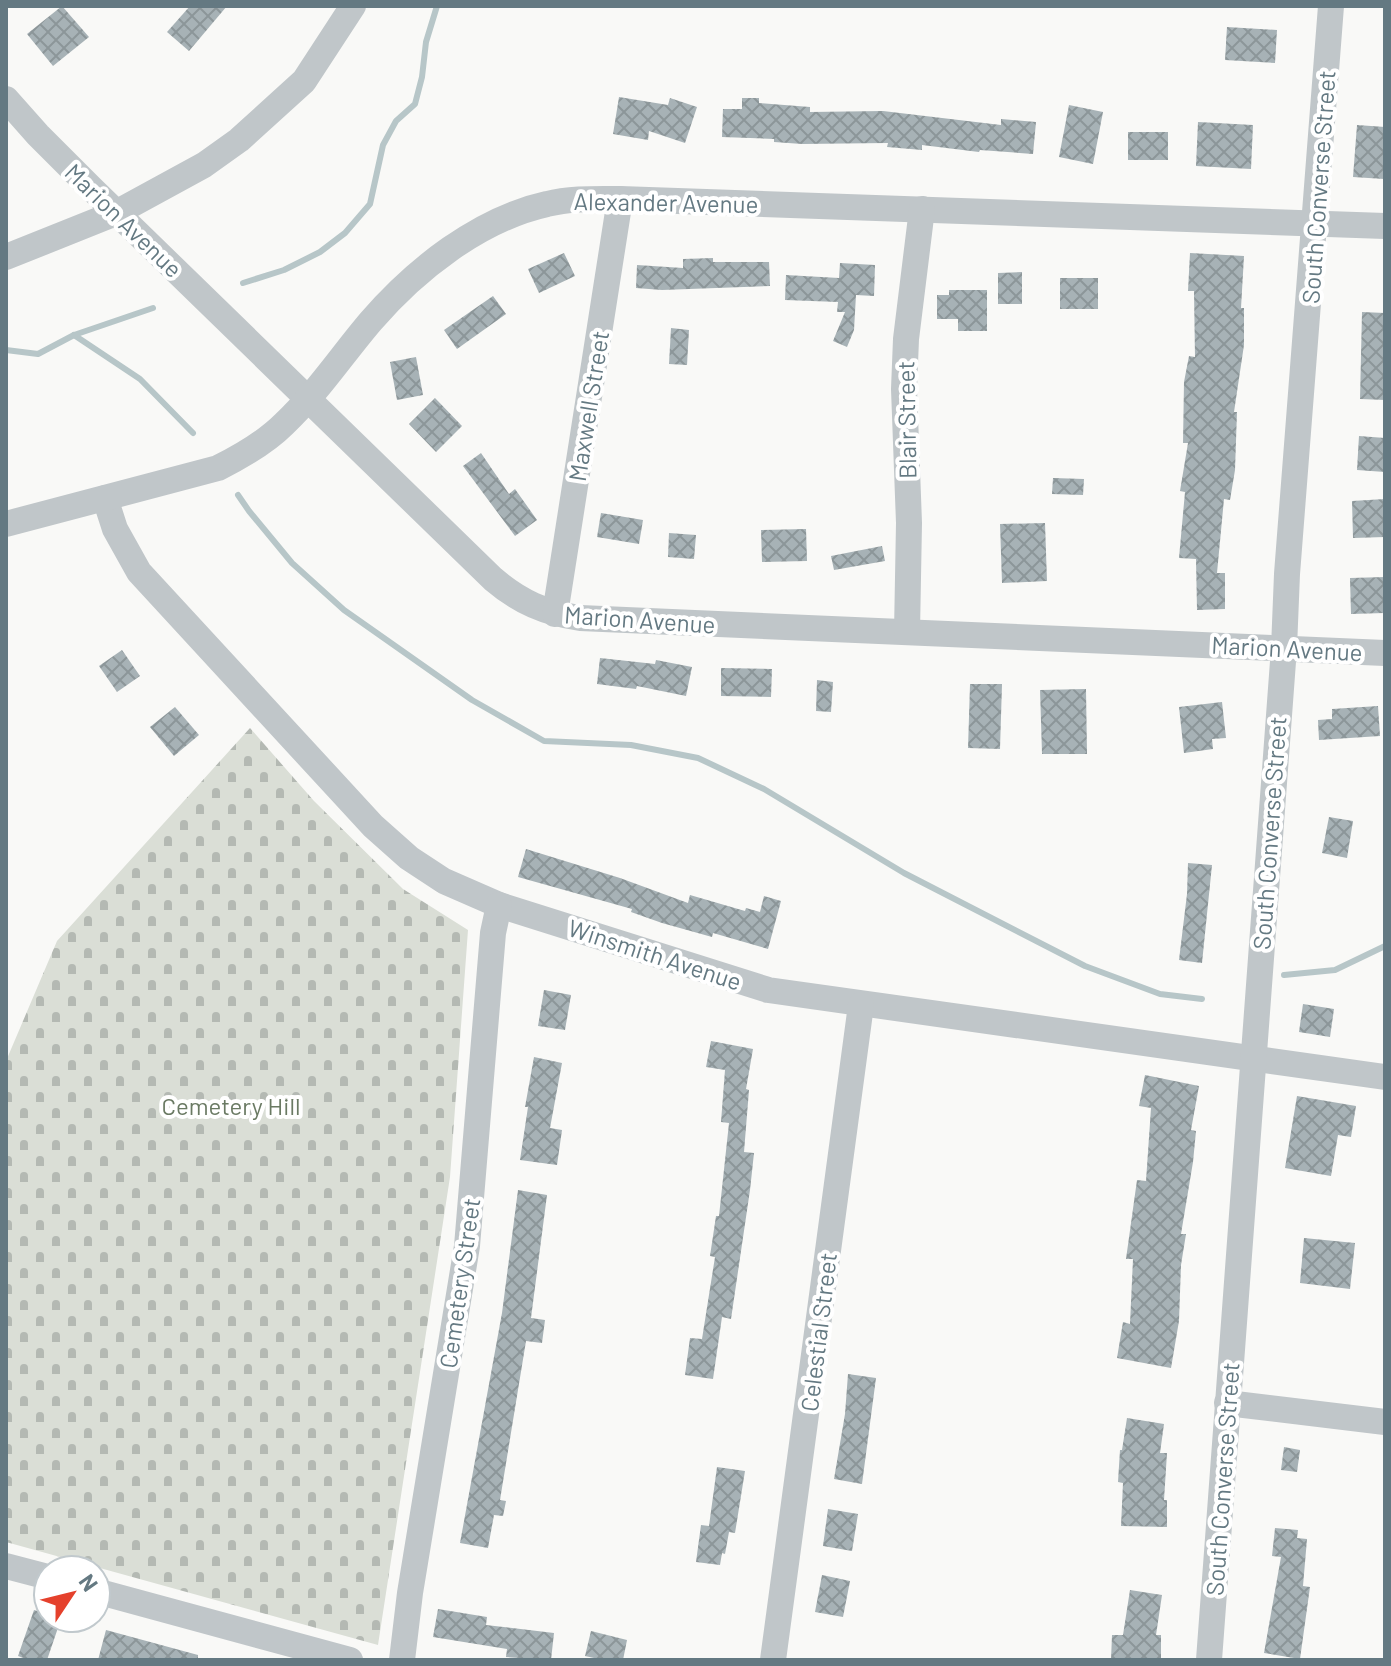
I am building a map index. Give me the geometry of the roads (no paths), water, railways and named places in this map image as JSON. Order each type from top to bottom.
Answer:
[{"type":"street","points":[[6,257],[116,213],[204,165],[273,112],[304,81],[353,6]]},
{"type":"street","name":"South Converse Street","points":[[1209,1660],[1331,6]]},
{"type":"street","name":"Marion Avenue","points":[[6,99],[38,135],[307,400],[500,585],[522,601],[555,614],[596,618],[1385,653]]},
{"type":"street","name":"Alexander Avenue","points":[[6,524],[218,468],[264,441],[307,400],[372,320],[402,289],[463,242],[514,214],[546,204],[579,199],[620,199],[1385,226]]},
{"type":"street","name":"Maxwell Street","points":[[555,614],[620,199]]},
{"type":"street","name":"Blair Street","points":[[907,632],[909,523],[904,376],[922,209]]},
{"type":"street","name":"Winsmith Avenue","points":[[105,498],[125,551],[139,572],[373,826],[409,858],[444,881],[499,905],[768,990],[1385,1077]]},
{"type":"street","name":"Cemetery Street","points":[[402,1660],[410,1593],[467,1246],[493,933],[499,905]]},
{"type":"street","name":"Celestial Street","points":[[773,1660],[861,1005]]},
{"type":"street","points":[[1227,1403],[1385,1422]]},
{"type":"street","points":[[6,1566],[32,1573]]},
{"type":"street","points":[[112,1595],[350,1660]]},
{"type":"waterway","points":[[243,283],[284,270],[320,252],[345,233],[370,204],[383,145],[396,121],[415,104],[426,42],[437,6]]},
{"type":"waterway","points":[[6,350],[38,354],[74,335],[153,308]]},
{"type":"waterway","points":[[74,335],[140,379],[193,433]]},
{"type":"waterway","points":[[238,495],[292,563],[344,610],[472,700],[544,741],[631,745],[698,758],[764,789],[904,873],[1085,966],[1160,994],[1202,999]]},
{"type":"waterway","points":[[1284,975],[1335,970],[1385,946]]},
{"type":"park label","name":"Cemetery Hill","points":[[231,1105]]}]
